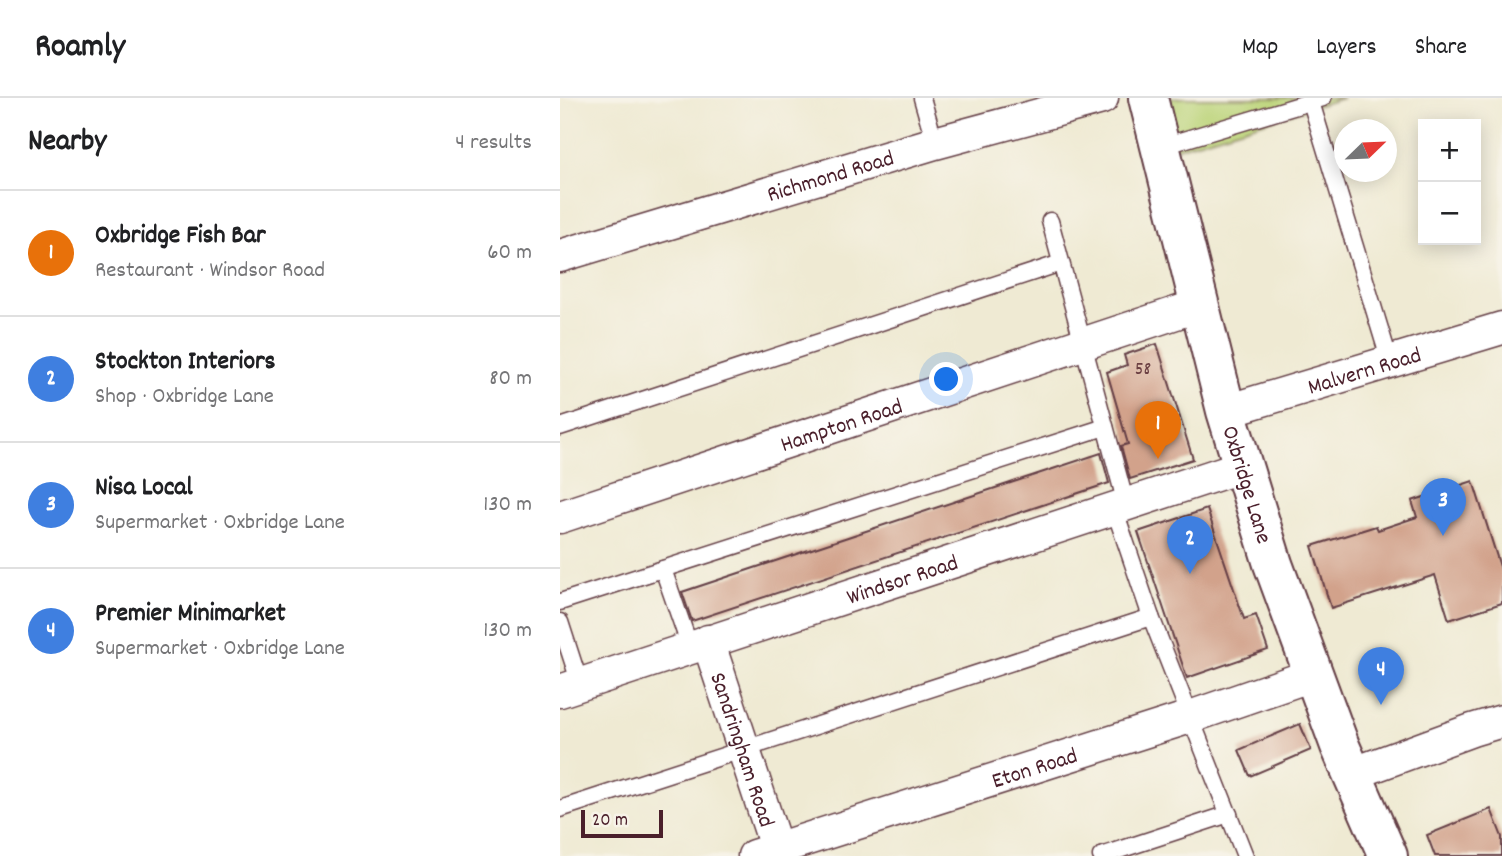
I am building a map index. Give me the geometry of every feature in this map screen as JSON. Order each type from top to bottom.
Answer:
[{"type":"street","name":"Richmond Road","points":[[560,256],[935,143],[1102,98]]},
{"type":"street","name":"Oxbridge Lane","points":[[1148,98],[1226,411],[1273,564],[1312,675],[1388,856]]},
{"type":"street","name":"Hampton Road","points":[[560,517],[1200,304]]},
{"type":"street","name":"Malvern Road","points":[[1226,411],[1502,328]]},
{"type":"street","name":"Windsor Road","points":[[570,688],[1243,466]]},
{"type":"street","name":"Sandringham Road","points":[[699,644],[744,750],[769,853]]},
{"type":"street","name":"Eton Road","points":[[769,853],[1312,675]]},
{"type":"street","points":[[1352,774],[1502,721]]},
{"type":"lane","points":[[922,98],[935,143]]},
{"type":"lane","points":[[1160,147],[1317,100],[1390,362]]},
{"type":"lane","points":[[1049,221],[1105,427],[1120,506],[1151,617],[1245,856]]},
{"type":"lane","points":[[560,427],[1061,263]]},
{"type":"lane","points":[[560,602],[1105,427]]},
{"type":"lane","points":[[663,569],[699,644]]},
{"type":"lane","points":[[560,809],[1151,617]]},
{"type":"lane","points":[[560,622],[570,688]]},
{"type":"lane","points":[[1101,856],[1229,814]]},
{"type":"green space","points":[[1160,98],[1343,98],[1174,149]]},
{"type":"building","points":[[1157,344],[1193,459],[1130,479],[1121,446],[1128,444],[1107,372],[1127,365],[1124,355]]},
{"type":"building","points":[[1101,453],[1109,483],[692,621],[682,592]]},
{"type":"building","points":[[1473,481],[1502,573],[1502,603],[1449,620],[1435,575],[1331,608],[1312,546],[1376,526],[1378,530],[1417,517],[1412,501]]},
{"type":"building","points":[[1207,509],[1244,619],[1256,615],[1268,650],[1187,678],[1138,532]]},
{"type":"building","points":[[1300,724],[1311,750],[1250,776],[1239,750]]},
{"type":"building","points":[[1491,809],[1502,837],[1502,856],[1435,856],[1427,835]]},
{"type":"place","name":"Oxbridge Fish Bar","points":[[1158,459]]},
{"type":"place","name":"Nisa Local","points":[[1443,536]]},
{"type":"place","name":"Stockton Interiors","points":[[1190,574]]},
{"type":"place","name":"Premier Minimarket","points":[[1381,705]]}]
